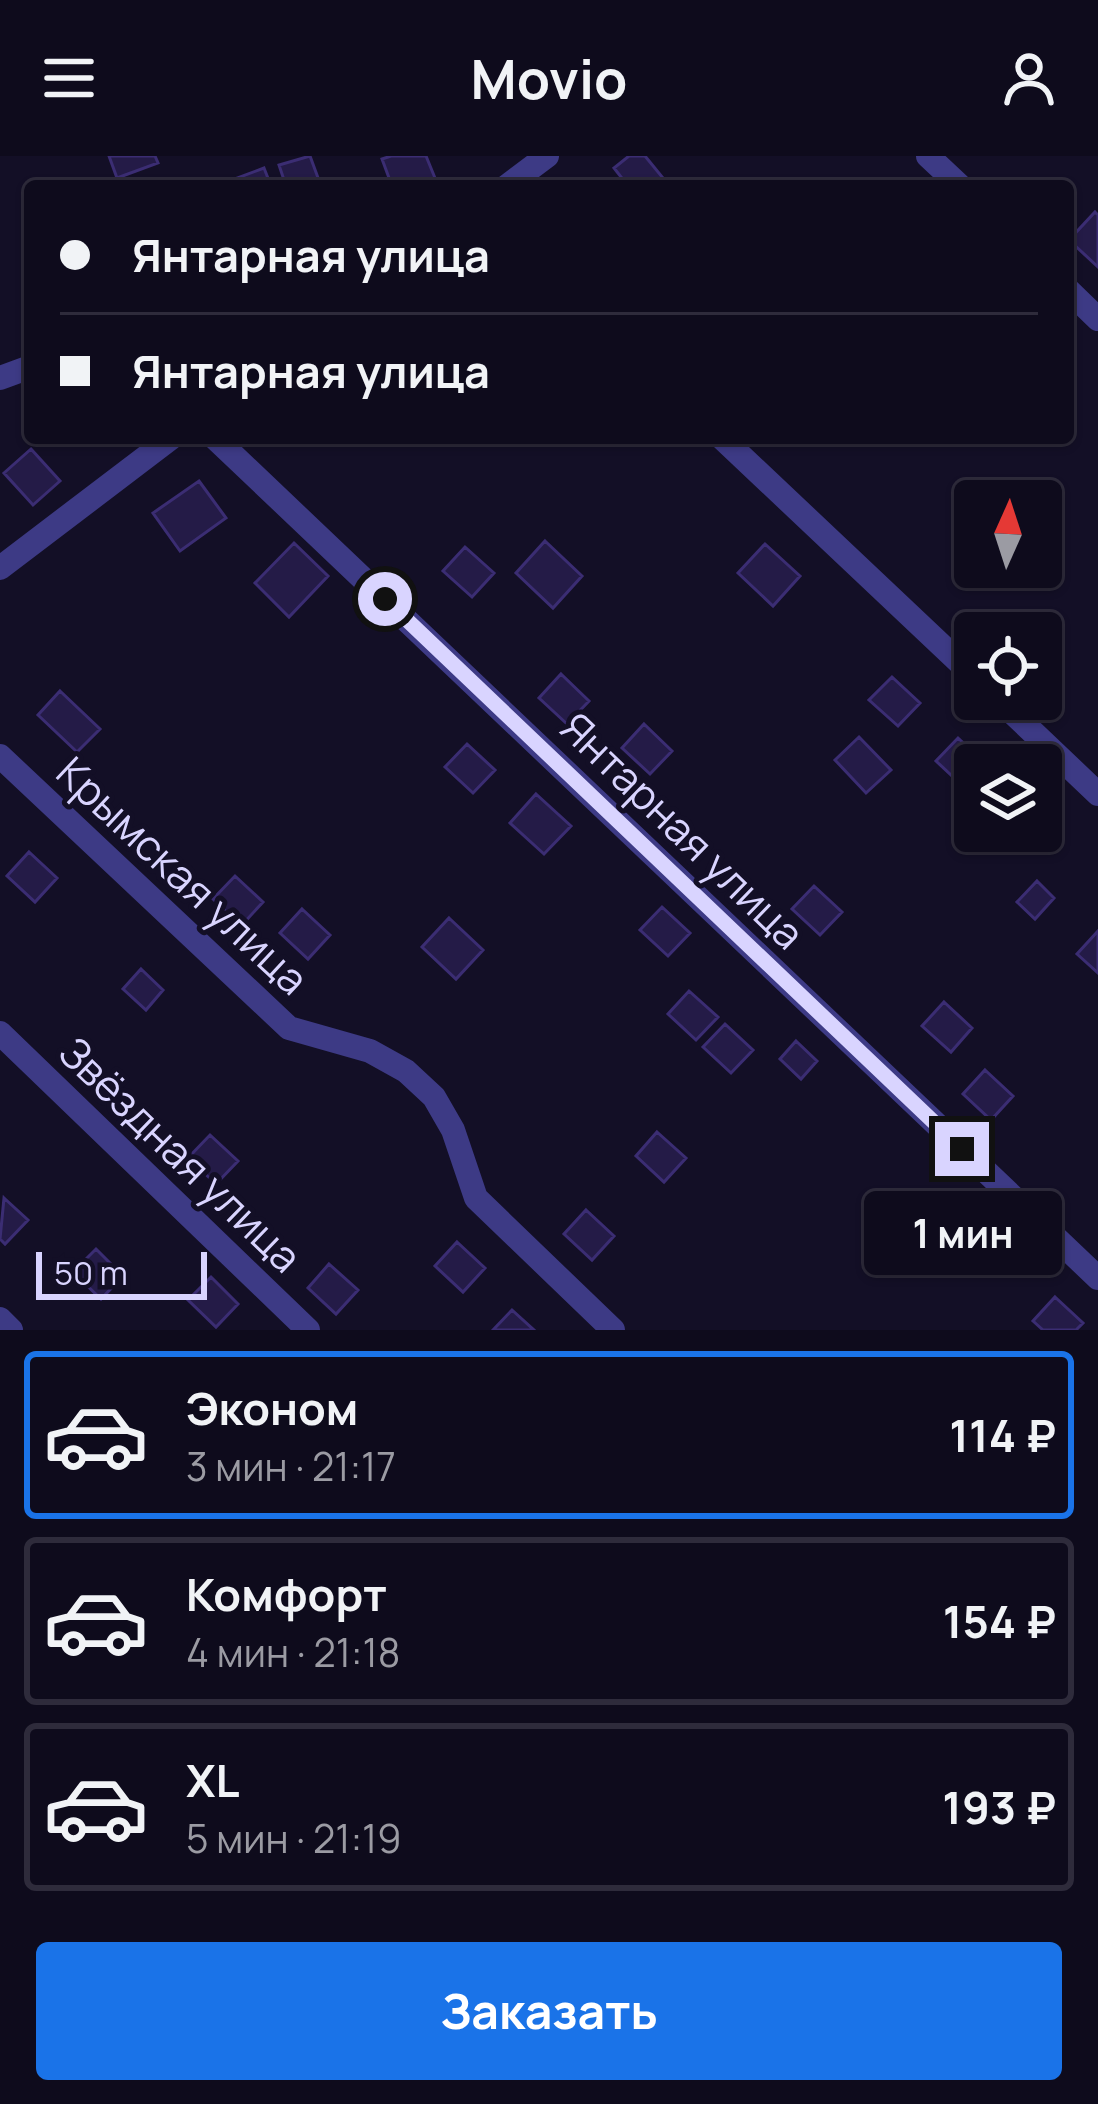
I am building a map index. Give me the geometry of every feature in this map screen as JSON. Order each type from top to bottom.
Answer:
[{"type":"street","points":[[515,180],[547,156]]},
{"type":"street","points":[[928,156],[954,180]]},
{"type":"street","points":[[1074,296],[1098,319]]},
{"type":"street","points":[[0,568],[163,444]]},
{"type":"street","name":"Янтарная улица","points":[[221,444],[1098,1278]]},
{"type":"street","points":[[728,444],[954,657]]},
{"type":"street","points":[[1020,720],[1098,794]]},
{"type":"street","name":"Крымская улица","points":[[0,756],[290,1028],[370,1051],[406,1071],[434,1096],[453,1130],[476,1198],[613,1330]]},
{"type":"street","name":"Звёздная улица","points":[[0,1034],[308,1330]]},
{"type":"street","points":[[0,1319],[11,1330]]},
{"type":"building","points":[[109,156],[155,156],[158,163],[117,178]]},
{"type":"building","points":[[310,156],[319,180],[284,180],[279,165]]},
{"type":"building","points":[[426,156],[435,178],[390,180],[382,159]]},
{"type":"building","points":[[629,156],[645,156],[663,178],[623,180],[614,168]]},
{"type":"building","points":[[264,168],[269,180],[232,180]]},
{"type":"building","points":[[1095,212],[1098,215],[1098,267],[1074,245],[1074,235]]},
{"type":"building","points":[[31,449],[60,481],[33,505],[4,473]]},
{"type":"building","points":[[199,481],[226,518],[180,551],[153,513]]},
{"type":"building","points":[[545,541],[582,576],[553,608],[516,573]]},
{"type":"building","points":[[294,543],[328,576],[289,617],[255,583]]},
{"type":"building","points":[[765,544],[800,576],[773,606],[738,573]]},
{"type":"building","points":[[465,547],[494,573],[472,597],[443,571]]},
{"type":"building","points":[[561,674],[589,701],[567,724],[539,698]]},
{"type":"building","points":[[892,677],[920,703],[898,726],[869,700]]},
{"type":"building","points":[[60,691],[100,729],[77,752],[38,715]]},
{"type":"building","points":[[644,724],[672,751],[650,774],[622,748]]},
{"type":"building","points":[[859,737],[891,770],[866,793],[835,760]]},
{"type":"building","points":[[958,738],[964,744],[954,744],[954,778],[936,761]]},
{"type":"building","points":[[467,744],[495,770],[473,793],[445,767]]},
{"type":"building","points":[[536,794],[571,826],[544,854],[510,823]]},
{"type":"building","points":[[29,852],[57,878],[35,902],[7,876]]},
{"type":"building","points":[[235,876],[263,902],[241,926],[213,899]]},
{"type":"building","points":[[1037,881],[1054,898],[1035,919],[1017,902]]},
{"type":"building","points":[[814,886],[842,912],[820,935],[792,909]]},
{"type":"building","points":[[662,907],[690,933],[668,956],[640,930]]},
{"type":"building","points":[[302,909],[330,935],[308,959],[280,933]]},
{"type":"building","points":[[449,918],[483,950],[456,979],[422,947]]},
{"type":"building","points":[[1098,931],[1098,973],[1077,954]]},
{"type":"building","points":[[141,969],[163,990],[146,1010],[123,989]]},
{"type":"building","points":[[689,991],[718,1017],[696,1040],[668,1014]]},
{"type":"building","points":[[944,1002],[972,1028],[951,1052],[922,1026]]},
{"type":"building","points":[[725,1024],[753,1050],[731,1073],[703,1047]]},
{"type":"building","points":[[796,1041],[817,1061],[801,1079],[780,1059]]},
{"type":"building","points":[[985,1070],[1013,1096],[991,1120],[963,1094]]},
{"type":"building","points":[[657,1132],[686,1158],[664,1182],[636,1156]]},
{"type":"building","points":[[210,1135],[238,1161],[216,1184],[188,1158]]},
{"type":"building","points":[[4,1198],[28,1220],[5,1244],[0,1239]]},
{"type":"building","points":[[586,1210],[614,1236],[592,1260],[564,1234]]},
{"type":"building","points":[[980,1218],[1000,1239],[977,1261],[957,1240]]},
{"type":"building","points":[[457,1242],[485,1268],[463,1292],[435,1266]]},
{"type":"building","points":[[96,1249],[123,1276],[101,1299],[73,1272]]},
{"type":"building","points":[[329,1264],[358,1290],[336,1314],[308,1288]]},
{"type":"building","points":[[211,1277],[238,1304],[216,1327],[188,1300]]},
{"type":"building","points":[[1055,1297],[1083,1323],[1076,1330],[1043,1330],[1033,1321]]},
{"type":"building","points":[[512,1310],[534,1330],[493,1330]]},
{"type":"route","points":[[385,599],[962,1149]]}]
